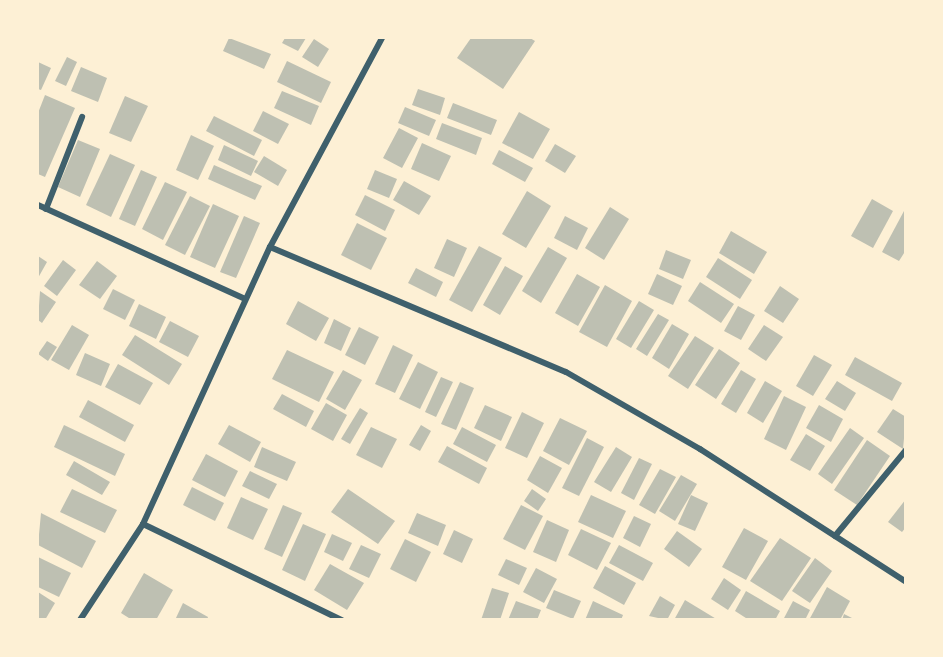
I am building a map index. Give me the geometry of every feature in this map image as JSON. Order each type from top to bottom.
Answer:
[{"type":"street","points":[[80,620],[143,524],[244,299],[382,38]]},
{"type":"street","points":[[46,209],[82,117]]},
{"type":"street","points":[[38,205],[244,299]]},
{"type":"street","points":[[270,247],[566,372],[640,412],[906,582]]},
{"type":"street","points":[[835,536],[906,450]]},
{"type":"street","points":[[143,524],[342,620]]},
{"type":"building","points":[[229,38],[271,54],[264,69],[223,51]]},
{"type":"building","points":[[285,38],[306,38],[298,51],[282,43]]},
{"type":"building","points":[[471,38],[530,38],[535,41],[503,89],[457,58]]},
{"type":"building","points":[[314,39],[329,49],[318,67],[302,57]]},
{"type":"building","points":[[67,57],[77,62],[66,86],[55,81]]},
{"type":"building","points":[[287,61],[331,82],[321,103],[277,82]]},
{"type":"building","points":[[38,62],[51,68],[41,90],[38,89]]},
{"type":"building","points":[[81,67],[107,78],[98,102],[71,91]]},
{"type":"building","points":[[418,89],[445,98],[440,115],[412,105]]},
{"type":"building","points":[[282,91],[319,106],[311,125],[274,108]]},
{"type":"building","points":[[45,95],[75,108],[45,177],[38,174],[38,113]]},
{"type":"building","points":[[125,96],[148,106],[131,142],[109,133]]},
{"type":"building","points":[[453,103],[497,120],[491,135],[447,118]]},
{"type":"building","points":[[405,107],[436,120],[429,136],[398,123]]},
{"type":"building","points":[[263,111],[289,124],[278,144],[253,131]]},
{"type":"building","points":[[519,112],[550,129],[533,159],[502,143]]},
{"type":"building","points":[[214,116],[262,140],[254,156],[206,131]]},
{"type":"building","points":[[442,123],[482,138],[476,155],[436,139]]},
{"type":"building","points":[[399,128],[418,138],[402,168],[383,158]]},
{"type":"building","points":[[191,135],[214,146],[198,180],[176,170]]},
{"type":"building","points":[[78,140],[100,149],[80,197],[58,187]]},
{"type":"building","points":[[422,143],[451,156],[439,181],[411,169]]},
{"type":"building","points":[[555,144],[576,156],[565,173],[545,161]]},
{"type":"building","points":[[224,145],[258,161],[251,176],[218,160]]},
{"type":"building","points":[[499,150],[533,168],[525,182],[492,164]]},
{"type":"building","points":[[110,154],[135,165],[111,217],[86,205]]},
{"type":"building","points":[[264,156],[287,170],[278,186],[254,172]]},
{"type":"building","points":[[214,165],[262,186],[255,200],[208,179]]},
{"type":"building","points":[[141,170],[157,177],[135,226],[119,219]]},
{"type":"building","points":[[375,170],[397,179],[389,198],[367,189]]},
{"type":"building","points":[[404,181],[431,196],[419,215],[393,200]]},
{"type":"building","points":[[165,182],[187,192],[163,240],[142,229]]},
{"type":"building","points":[[527,191],[551,206],[526,248],[502,234]]},
{"type":"building","points":[[365,195],[395,210],[385,231],[355,215]]},
{"type":"building","points":[[190,196],[210,206],[185,255],[165,245]]},
{"type":"building","points":[[872,199],[893,211],[873,248],[851,236]]},
{"type":"building","points":[[213,204],[239,216],[215,268],[190,257]]},
{"type":"building","points":[[610,207],[629,219],[604,260],[585,248]]},
{"type":"building","points":[[904,211],[906,250],[899,261],[882,252]]},
{"type":"building","points":[[244,216],[260,223],[236,278],[220,272]]},
{"type":"building","points":[[565,216],[588,228],[577,250],[554,238]]},
{"type":"building","points":[[357,223],[387,238],[371,270],[341,255]]},
{"type":"building","points":[[731,231],[767,252],[754,274],[719,253]]},
{"type":"building","points":[[447,239],[467,248],[454,277],[434,268]]},
{"type":"building","points":[[479,246],[502,258],[472,312],[449,300]]},
{"type":"building","points":[[548,247],[567,258],[541,303],[522,291]]},
{"type":"building","points":[[666,250],[691,260],[683,279],[659,269]]},
{"type":"building","points":[[38,256],[47,262],[38,278]]},
{"type":"building","points":[[718,258],[752,280],[740,299],[706,277]]},
{"type":"building","points":[[63,260],[76,270],[57,296],[44,286]]},
{"type":"building","points":[[97,261],[117,276],[100,299],[79,285]]},
{"type":"building","points":[[505,266],[523,276],[500,315],[483,305]]},
{"type":"building","points":[[416,268],[443,282],[436,297],[408,283]]},
{"type":"building","points":[[577,274],[600,287],[578,326],[555,313]]},
{"type":"building","points":[[657,274],[682,286],[673,305],[648,294]]},
{"type":"building","points":[[700,282],[734,304],[721,323],[688,301]]},
{"type":"building","points":[[605,285],[632,301],[607,347],[579,332]]},
{"type":"building","points":[[780,286],[799,299],[783,323],[764,311]]},
{"type":"building","points":[[113,289],[135,300],[125,320],[103,309]]},
{"type":"building","points":[[40,291],[56,302],[42,323],[38,320]]},
{"type":"building","points":[[298,301],[329,318],[316,341],[286,324]]},
{"type":"building","points":[[639,301],[654,310],[631,348],[616,339]]},
{"type":"building","points":[[139,304],[166,317],[156,339],[129,326]]},
{"type":"building","points":[[738,306],[755,315],[741,340],[724,331]]},
{"type":"building","points":[[658,314],[669,320],[647,356],[636,349]]},
{"type":"building","points":[[334,319],[351,328],[341,351],[324,343]]},
{"type":"building","points":[[170,321],[199,336],[188,357],[159,342]]},
{"type":"building","points":[[672,324],[689,334],[669,369],[652,358]]},
{"type":"building","points":[[72,325],[89,335],[69,370],[51,360]]},
{"type":"building","points":[[764,325],[783,337],[766,361],[748,349]]},
{"type":"building","points":[[359,327],[379,337],[365,365],[345,355]]},
{"type":"building","points":[[135,335],[182,364],[169,385],[122,355]]},
{"type":"building","points":[[695,336],[714,348],[688,389],[668,376]]},
{"type":"building","points":[[47,341],[57,347],[48,361],[38,354]]},
{"type":"building","points":[[393,345],[413,355],[395,393],[375,384]]},
{"type":"building","points":[[719,349],[740,363],[716,399],[695,385]]},
{"type":"building","points":[[287,350],[334,372],[319,402],[272,379]]},
{"type":"building","points":[[85,353],[110,364],[101,386],[76,375]]},
{"type":"building","points":[[814,355],[832,365],[813,396],[796,386]]},
{"type":"building","points":[[855,357],[902,383],[892,401],[845,375]]},
{"type":"building","points":[[418,362],[438,372],[420,409],[399,399]]},
{"type":"building","points":[[118,364],[153,383],[140,405],[105,387]]},
{"type":"building","points":[[343,370],[362,380],[345,410],[326,399]]},
{"type":"building","points":[[741,370],[756,379],[736,413],[721,404]]},
{"type":"building","points":[[441,377],[453,382],[436,417],[425,412]]},
{"type":"building","points":[[765,381],[782,391],[763,423],[747,413]]},
{"type":"building","points":[[837,381],[856,393],[845,411],[825,399]]},
{"type":"building","points":[[460,382],[474,388],[456,430],[441,424]]},
{"type":"building","points":[[282,394],[314,411],[306,427],[273,409]]},
{"type":"building","points":[[784,396],[806,407],[786,450],[764,439]]},
{"type":"building","points":[[88,400],[134,425],[125,442],[79,417]]},
{"type":"building","points":[[326,403],[347,415],[333,441],[311,429]]},
{"type":"building","points":[[485,405],[512,417],[501,441],[474,428]]},
{"type":"building","points":[[819,405],[843,419],[831,442],[806,428]]},
{"type":"building","points":[[360,408],[368,413],[350,444],[341,439]]},
{"type":"building","points":[[893,409],[906,417],[903,449],[877,432]]},
{"type":"building","points":[[522,412],[544,423],[527,458],[505,448]]},
{"type":"building","points":[[560,418],[587,431],[569,465],[543,451]]},
{"type":"building","points":[[64,425],[125,454],[115,476],[54,447]]},
{"type":"building","points":[[229,425],[261,442],[250,462],[218,444]]},
{"type":"building","points":[[421,425],[431,431],[420,451],[409,445]]},
{"type":"building","points":[[371,427],[397,439],[382,468],[356,455]]},
{"type":"building","points":[[462,427],[496,445],[487,462],[453,444]]},
{"type":"building","points":[[850,428],[864,438],[832,484],[818,474]]},
{"type":"building","points":[[806,434],[825,446],[810,471],[790,460]]},
{"type":"building","points":[[587,438],[604,447],[579,496],[562,488]]},
{"type":"building","points":[[867,440],[890,456],[857,505],[834,490]]},
{"type":"building","points":[[447,446],[487,468],[479,484],[438,462]]},
{"type":"building","points":[[262,447],[296,462],[287,481],[254,467]]},
{"type":"building","points":[[616,447],[632,457],[611,492],[594,482]]},
{"type":"building","points":[[206,454],[238,471],[225,497],[192,480]]},
{"type":"building","points":[[540,456],[562,468],[548,493],[527,480]]},
{"type":"building","points":[[639,458],[652,464],[634,500],[621,493]]},
{"type":"building","points":[[74,461],[110,482],[102,495],[66,475]]},
{"type":"building","points":[[660,469],[676,477],[655,514],[639,505]]},
{"type":"building","points":[[250,471],[277,484],[269,499],[242,486]]},
{"type":"building","points":[[681,475],[697,484],[675,521],[659,511]]},
{"type":"building","points":[[192,487],[224,503],[215,521],[183,505]]},
{"type":"building","points":[[72,489],[117,510],[105,533],[60,512]]},
{"type":"building","points":[[348,489],[395,521],[378,544],[331,512]]},
{"type":"building","points":[[532,489],[546,499],[538,511],[524,501]]},
{"type":"building","points":[[591,495],[626,511],[613,538],[578,522]]},
{"type":"building","points":[[691,495],[708,503],[695,531],[678,524]]},
{"type":"building","points":[[241,497],[268,509],[253,540],[227,528]]},
{"type":"building","points":[[906,499],[906,527],[902,532],[888,522]]},
{"type":"building","points":[[283,505],[302,513],[282,557],[264,549]]},
{"type":"building","points":[[521,505],[543,516],[525,550],[503,539]]},
{"type":"building","points":[[41,513],[96,541],[82,568],[38,545]]},
{"type":"building","points":[[417,513],[446,525],[438,546],[408,533]]},
{"type":"building","points":[[634,516],[651,524],[640,547],[623,538]]},
{"type":"building","points":[[547,520],[569,530],[556,562],[533,552]]},
{"type":"building","points":[[303,524],[326,534],[305,581],[282,570]]},
{"type":"building","points":[[744,528],[768,541],[746,580],[722,567]]},
{"type":"building","points":[[581,529],[611,543],[597,570],[568,555]]},
{"type":"building","points":[[454,530],[473,539],[462,563],[443,554]]},
{"type":"building","points":[[677,531],[702,549],[689,567],[664,549]]},
{"type":"building","points":[[332,534],[352,543],[343,561],[324,552]]},
{"type":"building","points":[[780,538],[811,558],[782,601],[750,581]]},
{"type":"building","points":[[405,539],[431,552],[416,582],[390,569]]},
{"type":"building","points":[[361,545],[381,554],[369,578],[349,569]]},
{"type":"building","points":[[619,545],[653,563],[643,581],[609,563]]},
{"type":"building","points":[[38,557],[71,573],[59,597],[38,587]]},
{"type":"building","points":[[815,558],[832,571],[810,603],[792,591]]},
{"type":"building","points":[[506,559],[527,568],[519,585],[498,575]]},
{"type":"building","points":[[330,564],[364,583],[347,610],[314,590]]},
{"type":"building","points":[[605,566],[636,583],[624,605],[593,588]]},
{"type":"building","points":[[536,568],[557,579],[544,603],[523,592]]},
{"type":"building","points":[[144,573],[173,590],[156,620],[132,620],[121,613]]},
{"type":"building","points":[[724,578],[741,590],[728,610],[711,599]]},
{"type":"building","points":[[827,587],[850,601],[840,620],[809,620]]},
{"type":"building","points":[[492,588],[509,593],[500,620],[481,620]]},
{"type":"building","points":[[554,590],[581,601],[573,619],[546,608]]},
{"type":"building","points":[[746,591],[780,611],[775,620],[749,620],[735,611]]},
{"type":"building","points":[[38,592],[55,603],[45,620],[38,619]]},
{"type":"building","points":[[660,596],[675,605],[667,620],[649,616]]},
{"type":"building","points":[[685,600],[718,620],[674,620]]},
{"type":"building","points":[[516,601],[541,610],[537,620],[508,620]]},
{"type":"building","points":[[593,601],[623,615],[621,620],[585,620]]},
{"type":"building","points":[[793,601],[810,610],[805,620],[783,620]]},
{"type":"building","points":[[183,603],[208,617],[207,620],[175,620]]},
{"type":"building","points":[[844,614],[856,620],[842,620]]}]
